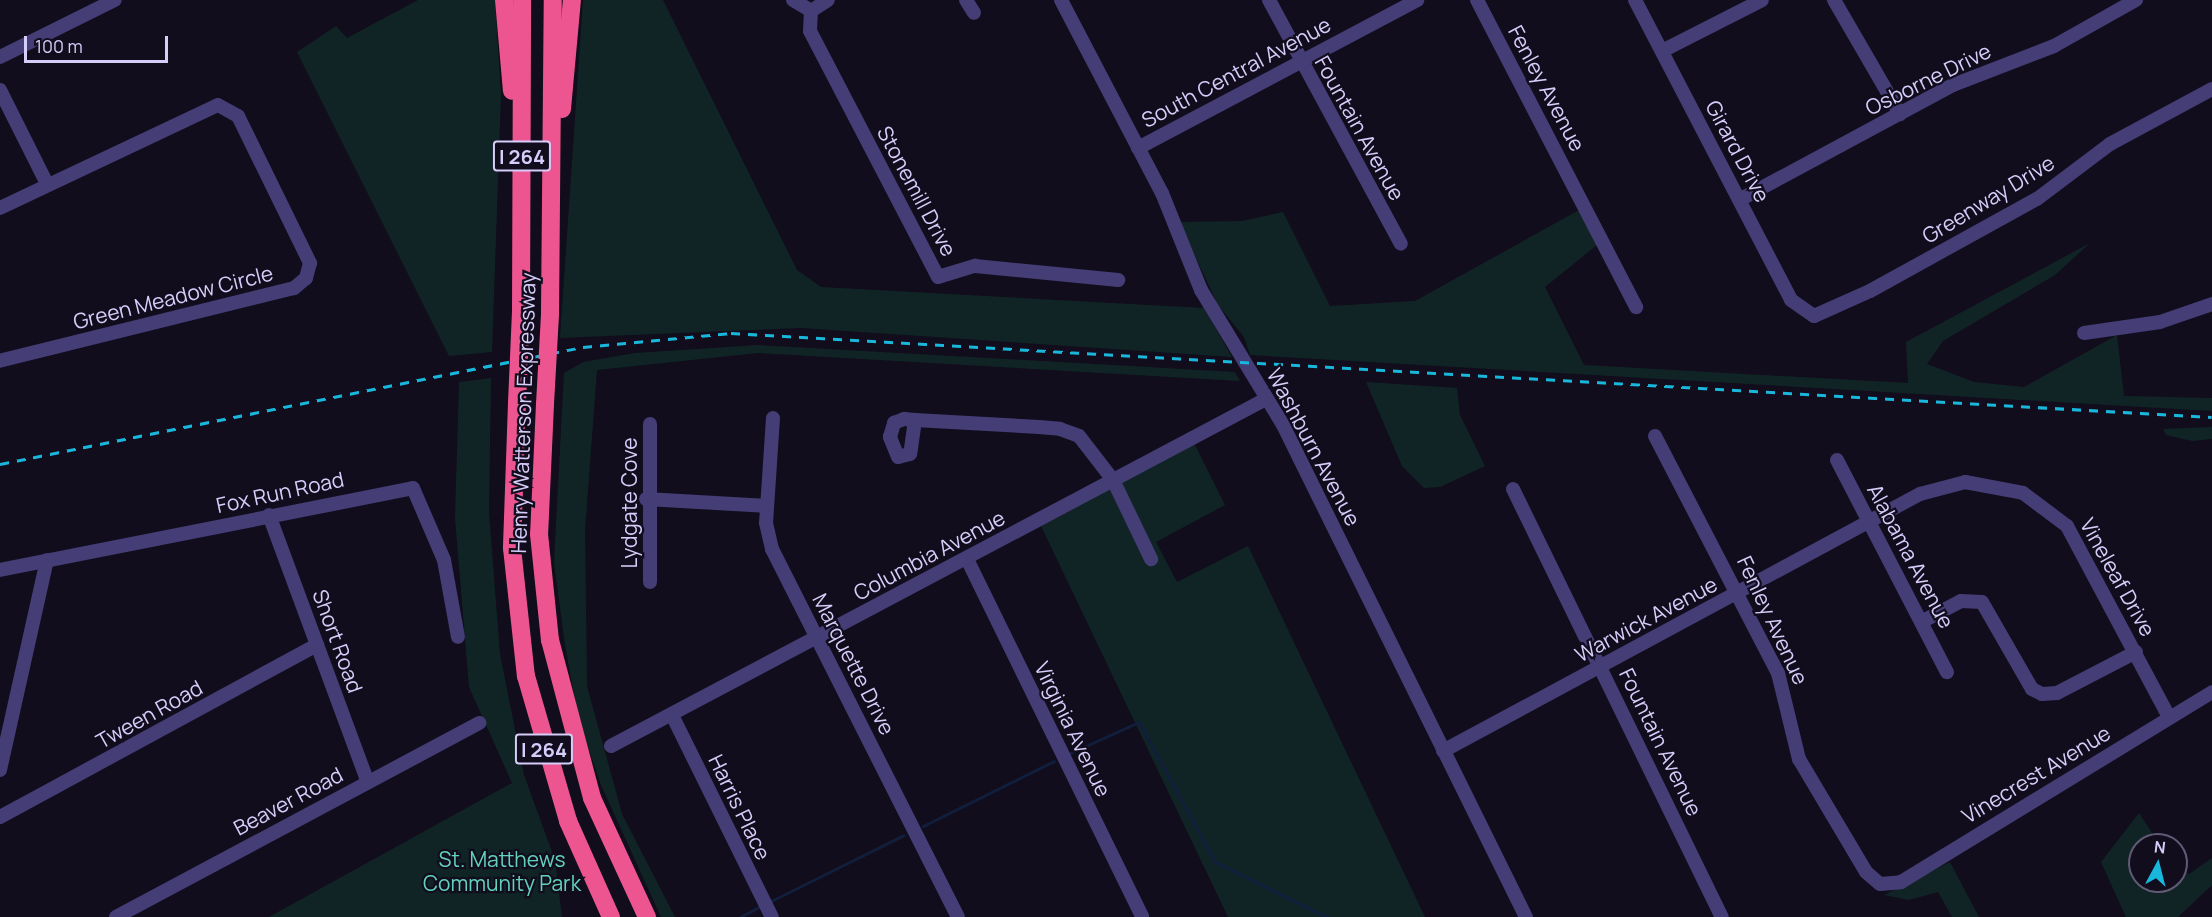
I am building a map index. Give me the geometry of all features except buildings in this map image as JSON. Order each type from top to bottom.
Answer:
[{"type":"highway","points":[[504,0],[521,241]]},
{"type":"highway","name":"Henry Watterson Expressway","points":[[522,0],[521,312],[512,548],[526,676],[565,812],[611,917]]},
{"type":"highway","name":"Henry Watterson Expressway","points":[[553,0],[550,314],[539,534],[550,640],[586,780],[647,917]]},
{"type":"highway","points":[[550,240],[572,0]]},
{"type":"street","points":[[0,57],[115,0]]},
{"type":"street","points":[[793,0],[811,11],[828,0]]},
{"type":"street","points":[[966,0],[974,13]]},
{"type":"street","name":"Washburn Avenue","points":[[1061,0],[1138,148],[1201,290],[1266,399],[1526,917]]},
{"type":"street","name":"Fountain Avenue","points":[[1269,0],[1299,62],[1401,244]]},
{"type":"street","name":"South Central Avenue","points":[[1138,148],[1417,0]]},
{"type":"street","name":"Fenley Avenue","points":[[1477,0],[1636,307]]},
{"type":"street","name":"Girard Drive","points":[[1635,0],[1741,199],[1791,300],[1811,315]]},
{"type":"street","points":[[1662,51],[1762,0]]},
{"type":"street","points":[[1834,0],[1900,114]]},
{"type":"street","name":"Osborne Drive","points":[[1741,199],[1986,70],[2054,46],[2136,0]]},
{"type":"street","name":"Stonemill Drive","points":[[811,11],[810,31],[938,277],[975,266],[1118,280]]},
{"type":"street","name":"Greenway Drive","points":[[1811,315],[1870,291],[2017,210],[2110,144],[2212,88]]},
{"type":"street","points":[[0,90],[47,184]]},
{"type":"street","name":"Green Meadow Circle","points":[[0,208],[206,106],[223,106],[238,116],[308,255],[309,272],[286,290],[0,361]]},
{"type":"street","points":[[2084,333],[2160,322],[2212,304]]},
{"type":"street","name":"Columbia Avenue","points":[[611,746],[1266,399]]},
{"type":"street","name":"Marquette Drive","points":[[772,418],[767,506],[772,549],[819,637],[958,917]]},
{"type":"street","points":[[915,420],[1073,433],[1092,447],[1113,480],[1151,559]]},
{"type":"street","name":"Lydgate Cove","points":[[650,424],[646,499],[650,582]]},
{"type":"street","name":"Fenley Avenue","points":[[1655,436],[1783,684],[1799,759],[1866,872],[1880,884]]},
{"type":"street","name":"Alabama Avenue","points":[[1837,460],[1868,522],[1923,621],[1947,672]]},
{"type":"street","name":"Vineleaf Drive","points":[[1868,522],[1941,486],[1995,484],[2023,493],[2052,510],[2081,545],[2169,717]]},
{"type":"street","name":"Fox Run Road","points":[[0,570],[269,515],[416,489],[444,560],[458,637]]},
{"type":"street","name":"Fountain Avenue","points":[[1513,489],[1722,917]]},
{"type":"street","points":[[646,499],[767,506]]},
{"type":"street","name":"Short Road","points":[[269,515],[368,782]]},
{"type":"street","name":"Warwick Avenue","points":[[1443,751],[1868,522]]},
{"type":"street","name":"Virginia Avenue","points":[[966,559],[1138,915]]},
{"type":"street","points":[[0,770],[47,560]]},
{"type":"street","points":[[1923,621],[1961,601],[1982,602],[2032,689],[2042,694],[2057,693],[2136,652]]},
{"type":"street","name":"Tween Road","points":[[0,817],[317,645]]},
{"type":"street","name":"Vinecrest Avenue","points":[[1880,884],[1901,882],[2212,692]]},
{"type":"street","name":"Harris Place","points":[[672,715],[771,917]]},
{"type":"street","name":"Beaver Road","points":[[116,917],[479,723]]},
{"type":"green space","points":[[418,0],[495,0],[501,94],[492,352],[449,356],[297,52],[336,26],[347,38]]},
{"type":"green space","points":[[583,0],[663,0],[797,270],[821,287],[1204,308],[1232,357],[801,328],[560,338]]},
{"type":"green space","points":[[1581,209],[1597,245],[1545,287],[1584,365],[1908,383],[1906,342],[2090,243],[2055,275],[1943,341],[1927,364],[1974,382],[2024,387],[2117,335],[2124,396],[2212,398],[2212,411],[1250,355],[1244,337],[1218,305],[1179,222],[1242,221],[1283,212],[1330,306],[1415,301]]},
{"type":"green space","points":[[758,345],[1235,372],[1240,381],[758,353],[597,370],[585,530],[587,686],[622,814],[675,917],[661,917],[601,785],[579,721],[565,645],[554,563],[564,373],[583,362],[635,353]]},
{"type":"green space","name":"St. Matthews Community Park","points":[[491,378],[489,513],[500,654],[524,775],[555,860],[562,917],[269,917],[512,783],[469,687],[455,518],[459,382]]},
{"type":"green space","points":[[1366,382],[1457,388],[1460,415],[1485,466],[1440,487],[1424,488],[1402,466]]},
{"type":"green space","points":[[2212,427],[2212,439],[2192,441],[2166,435],[2163,429]]},
{"type":"green space","points":[[1194,443],[1225,505],[1156,542],[1177,582],[1248,546],[1425,917],[1228,917],[1041,526]]},
{"type":"green space","points":[[2139,813],[2152,833],[2128,833],[2128,893],[2188,893],[2188,874],[2212,858],[2212,885],[2178,917],[2126,917],[2101,862]]},
{"type":"green space","points":[[1950,862],[1979,917],[1952,917],[1938,892],[1909,900],[1884,895]]},
{"type":"waterway","points":[[1068,754],[1139,722],[1215,862],[1327,917]]},
{"type":"waterway","points":[[923,826],[1054,761]]},
{"type":"waterway","points":[[771,901],[904,835]]},
{"type":"waterway","points":[[740,917],[759,907]]},
{"type":"railway","points":[[0,464],[583,347],[731,333],[2212,417]]}]
